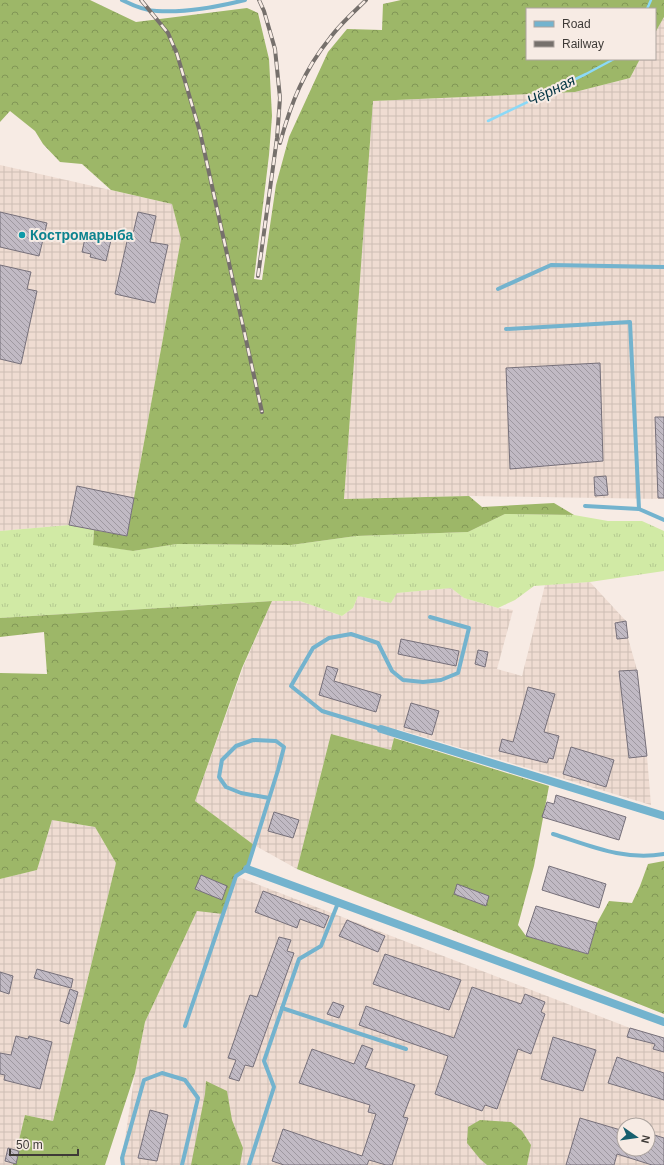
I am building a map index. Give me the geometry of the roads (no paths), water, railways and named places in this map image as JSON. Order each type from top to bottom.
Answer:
[{"type":"street","points":[[381,729],[664,816]]},
{"type":"street","points":[[247,869],[664,1022]]},
{"type":"lane","points":[[122,0],[132,5],[156,11],[196,9],[245,0]]},
{"type":"lane","points":[[498,289],[551,265],[664,267]]},
{"type":"lane","points":[[506,329],[630,322],[639,509]]},
{"type":"lane","points":[[585,506],[639,509],[664,520]]},
{"type":"lane","points":[[381,729],[322,711],[291,686],[313,648],[329,638],[351,634],[378,643],[392,671],[403,680],[423,682],[441,680],[458,673],[469,628],[430,617]]},
{"type":"lane","points":[[185,1026],[236,876],[247,869],[270,798],[284,747],[276,741],[253,740],[236,746],[222,760],[218,777],[226,787],[241,793],[270,798]]},
{"type":"lane","points":[[553,834],[610,853],[647,857],[664,854]]},
{"type":"lane","points":[[249,1165],[274,1087],[264,1061],[299,959],[322,946],[338,902]]},
{"type":"lane","points":[[282,1008],[406,1049]]},
{"type":"lane","points":[[123,1165],[122,1158],[144,1080],[162,1073],[185,1080],[198,1098],[182,1165]]},
{"type":"waterway","name":"Чёрная","points":[[647,8],[651,0]]},
{"type":"waterway","name":"Чёрная","points":[[488,121],[612,60]]},
{"type":"railway","points":[[141,0],[168,33],[177,54],[200,132],[262,412]]},
{"type":"railway","points":[[258,276],[277,138],[280,98],[275,49],[264,11],[259,0]]},
{"type":"railway","points":[[280,143],[299,88],[313,62],[338,28],[366,0]]},
{"type":"place","name":"Костромарыба","points":[[22,235]]}]
